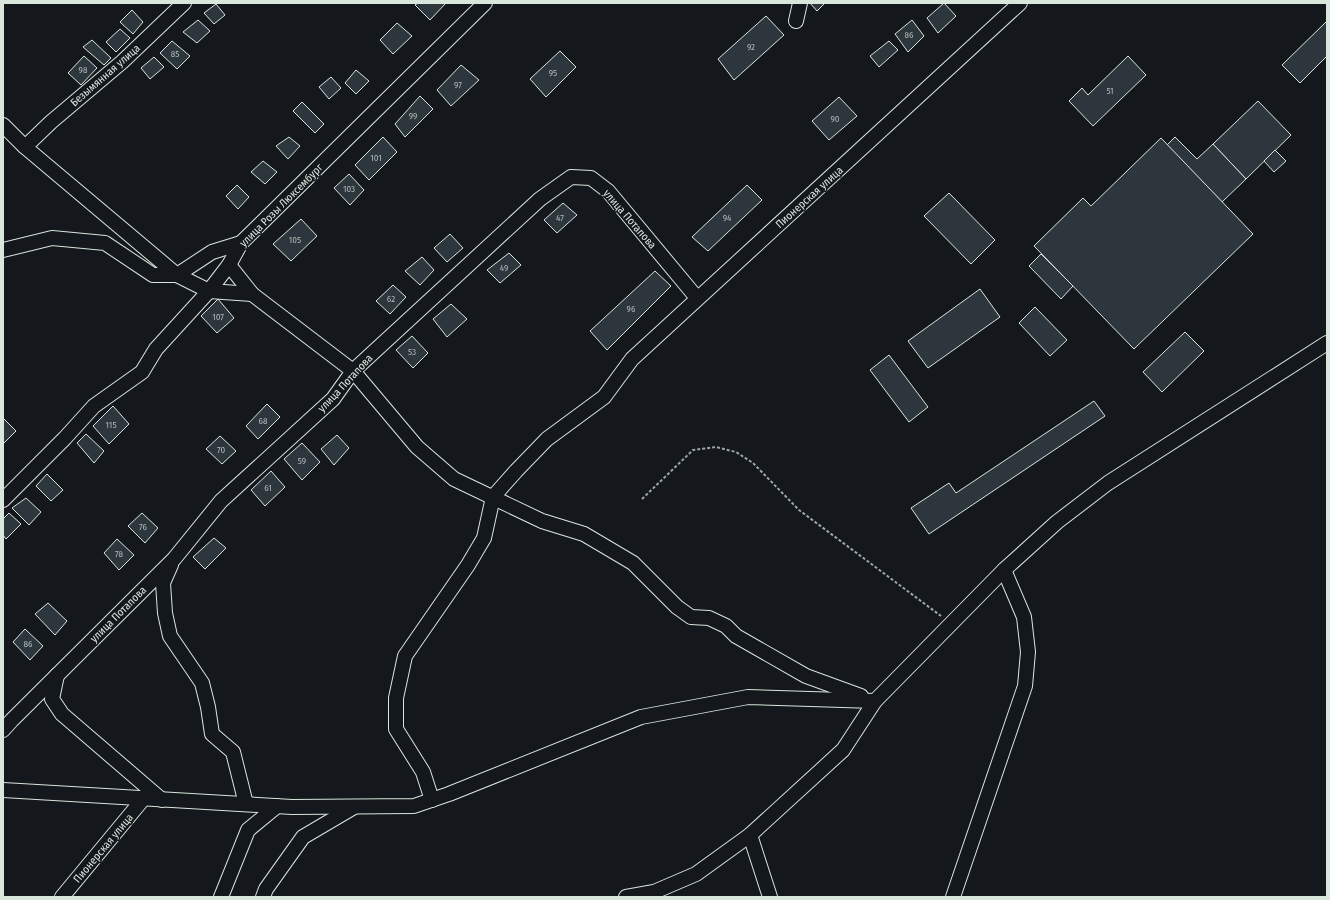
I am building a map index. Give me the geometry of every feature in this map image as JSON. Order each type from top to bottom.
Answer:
[{"type":"street","name":"Безымянная улица","points":[[25,147],[51,122],[122,62],[184,3]]},
{"type":"street","name":"улица Розы Люксембург","points":[[3,500],[65,438],[94,406],[142,372],[156,349],[208,292],[229,266],[240,243],[485,3]]},
{"type":"street","points":[[796,21],[800,3]]},
{"type":"street","name":"Пионерская улица","points":[[493,497],[547,439],[604,396],[632,359],[697,298],[1020,3]]},
{"type":"street","points":[[3,125],[25,147],[177,275],[208,292],[252,294]]},
{"type":"street","name":"улица Потапова","points":[[3,730],[174,559],[221,502],[333,399],[353,371],[540,199],[571,177],[591,178],[608,191],[697,298]]},
{"type":"street","points":[[3,250],[52,238],[105,243],[153,275],[177,275],[212,252],[240,243]]},
{"type":"street","points":[[229,266],[252,294],[353,371],[417,447],[454,479],[542,521],[584,534],[633,563],[677,607],[691,617],[709,618],[726,626],[736,636],[806,676],[875,701]]},
{"type":"street","points":[[626,897],[652,894],[696,874],[750,835],[843,750],[875,701],[1004,570],[1057,522],[1108,483],[1327,344]]},
{"type":"street","points":[[432,800],[423,772],[396,729],[396,698],[405,656],[468,565],[484,538],[493,497]]},
{"type":"street","points":[[174,559],[164,583],[165,613],[170,636],[202,683],[208,707],[212,734],[233,752],[246,804]]},
{"type":"street","points":[[953,897],[1025,686],[1028,652],[1024,617],[1004,570]]},
{"type":"street","points":[[58,674],[52,699],[62,714],[162,800]]},
{"type":"street","points":[[3,790],[276,806],[414,806],[449,794],[641,717],[748,697],[875,701]]},
{"type":"street","name":"Пионерская улица","points":[[62,897],[144,798]]},
{"type":"street","points":[[221,897],[248,830],[276,806]]},
{"type":"street","points":[[263,897],[266,889],[303,837],[355,806]]},
{"type":"street","points":[[750,835],[770,897]]},
{"type":"path","points":[[642,499],[693,450],[716,447],[736,452],[753,463],[799,510],[951,624]]},
{"type":"building","points":[[418,3],[446,3],[430,20],[415,5]]},
{"type":"building","points":[[810,3],[825,3],[817,11]]},
{"type":"building","points":[[944,3],[956,16],[938,33],[927,18]]},
{"type":"building","points":[[216,4],[225,15],[214,24],[204,13]]},
{"type":"building","points":[[132,10],[143,22],[133,34],[120,22]]},
{"type":"building","points":[[766,16],[784,35],[734,80],[718,59]]},
{"type":"building","points":[[198,20],[210,31],[197,43],[183,32]]},
{"type":"building","points":[[912,20],[924,36],[908,52],[895,34]]},
{"type":"building","points":[[1327,21],[1327,56],[1300,83],[1282,65]]},
{"type":"building","points":[[397,23],[412,36],[393,54],[380,40]]},
{"type":"building","points":[[120,29],[130,38],[116,52],[106,42]]},
{"type":"building","points":[[92,40],[111,58],[104,65],[83,47]]},
{"type":"building","points":[[172,41],[190,56],[177,69],[160,53]]},
{"type":"building","points":[[889,41],[898,50],[879,67],[870,56]]},
{"type":"building","points":[[560,51],[576,67],[546,97],[530,79]]},
{"type":"building","points":[[84,56],[97,68],[81,85],[68,73]]},
{"type":"building","points":[[1128,56],[1146,75],[1093,126],[1069,101],[1082,88],[1088,95]]},
{"type":"building","points":[[154,57],[164,67],[150,79],[141,68]]},
{"type":"building","points":[[461,65],[479,80],[451,106],[437,90]]},
{"type":"building","points":[[356,70],[369,81],[356,94],[345,83]]},
{"type":"building","points":[[331,77],[341,88],[329,99],[319,87]]},
{"type":"building","points":[[420,96],[433,109],[405,137],[395,124]]},
{"type":"building","points":[[839,97],[857,116],[829,140],[812,121]]},
{"type":"building","points":[[1258,101],[1291,135],[1246,179],[1213,144]]},
{"type":"building","points":[[302,102],[324,124],[315,133],[293,111]]},
{"type":"building","points":[[289,137],[300,146],[288,159],[276,146]]},
{"type":"building","points":[[383,137],[397,152],[369,180],[355,165]]},
{"type":"building","points":[[1175,137],[1197,159],[1213,144],[1246,179],[1222,202],[1167,145]]},
{"type":"building","points":[[1161,138],[1253,234],[1134,349],[1034,246],[1083,198],[1091,206]]},
{"type":"building","points":[[1275,150],[1286,161],[1274,172],[1264,161]]},
{"type":"building","points":[[263,161],[277,172],[265,184],[251,172]]},
{"type":"building","points":[[349,174],[364,190],[350,205],[334,188]]},
{"type":"building","points":[[237,185],[249,197],[238,209],[226,196]]},
{"type":"building","points":[[747,185],[762,200],[708,251],[692,237]]},
{"type":"building","points":[[949,193],[995,240],[971,264],[924,216]]},
{"type":"building","points":[[563,203],[577,215],[557,233],[544,220]]},
{"type":"building","points":[[301,219],[317,236],[291,261],[273,244]]},
{"type":"building","points":[[450,234],[463,248],[447,262],[434,248]]},
{"type":"building","points":[[509,253],[521,265],[500,283],[487,270]]},
{"type":"building","points":[[1041,254],[1073,286],[1061,299],[1029,266]]},
{"type":"building","points":[[422,257],[434,270],[420,285],[405,271]]},
{"type":"building","points":[[655,271],[671,286],[607,350],[590,331]]},
{"type":"building","points":[[393,285],[406,297],[390,314],[376,301]]},
{"type":"building","points":[[980,289],[1000,317],[928,368],[908,341]]},
{"type":"building","points":[[218,299],[234,318],[217,333],[201,316]]},
{"type":"building","points":[[451,304],[467,319],[447,337],[433,319]]},
{"type":"building","points":[[1035,307],[1067,340],[1050,356],[1019,323]]},
{"type":"building","points":[[1185,332],[1204,351],[1162,392],[1143,372]]},
{"type":"building","points":[[412,336],[428,353],[413,368],[396,350]]},
{"type":"building","points":[[889,355],[928,407],[909,422],[870,370]]},
{"type":"building","points":[[1094,401],[1105,416],[929,534],[911,508],[949,483],[956,493]]},
{"type":"building","points":[[267,404],[280,417],[258,439],[246,426]]},
{"type":"building","points":[[113,406],[129,424],[109,444],[93,426]]},
{"type":"building","points":[[3,418],[16,431],[3,444]]},
{"type":"building","points":[[86,434],[104,451],[94,463],[77,443]]},
{"type":"building","points":[[337,435],[349,448],[334,465],[321,449]]},
{"type":"building","points":[[220,436],[236,451],[222,464],[206,449]]},
{"type":"building","points":[[302,443],[320,462],[302,480],[284,459]]},
{"type":"building","points":[[271,471],[285,487],[265,506],[251,490]]},
{"type":"building","points":[[47,474],[63,490],[51,501],[36,486]]},
{"type":"building","points":[[26,498],[41,512],[29,525],[12,508]]},
{"type":"building","points":[[9,513],[21,524],[6,539],[3,535],[3,519]]},
{"type":"building","points":[[142,513],[158,528],[145,543],[128,526]]},
{"type":"building","points":[[214,538],[226,548],[205,569],[193,557]]},
{"type":"building","points":[[117,539],[134,555],[119,570],[104,553]]},
{"type":"building","points":[[48,603],[67,621],[55,635],[35,614]]},
{"type":"building","points":[[25,629],[43,646],[30,660],[13,642]]}]
